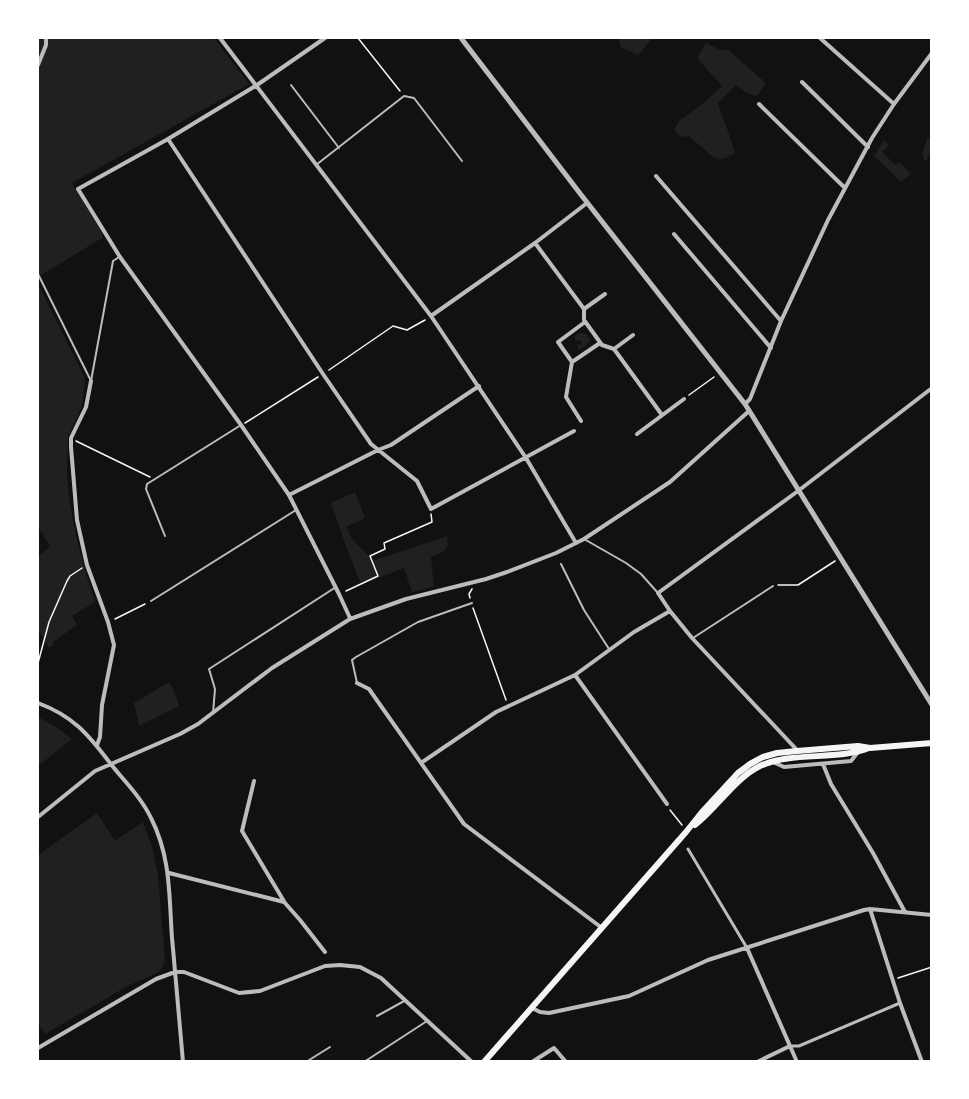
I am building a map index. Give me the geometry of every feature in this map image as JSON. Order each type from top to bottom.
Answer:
[{"type":"main road","points":[[484,1062],[738,772],[763,757],[777,753],[932,743]]},
{"type":"main road","points":[[686,832],[708,815],[741,779],[759,767],[773,762],[858,753],[870,748]]},
{"type":"street","points":[[38,65],[46,45],[46,38]]},
{"type":"street","points":[[220,38],[431,316],[526,458],[576,543]]},
{"type":"street","points":[[325,38],[257,85],[168,139],[78,189],[120,257],[289,495],[350,619]]},
{"type":"street","points":[[462,38],[587,203],[746,404],[932,705]]},
{"type":"street","points":[[820,38],[894,104]]},
{"type":"street","points":[[746,404],[828,220],[894,104],[932,53]]},
{"type":"street","points":[[802,82],[868,147]]},
{"type":"street","points":[[759,104],[845,188]]},
{"type":"street","points":[[168,139],[371,444],[417,481],[431,509],[574,431]]},
{"type":"street","points":[[656,176],[782,321]]},
{"type":"street","points":[[431,316],[535,243],[587,203]]},
{"type":"street","points":[[674,234],[771,348]]},
{"type":"street","points":[[535,243],[584,309],[584,320],[600,343],[614,349],[662,415]]},
{"type":"street","points":[[584,309],[605,294]]},
{"type":"street","points":[[581,421],[566,397],[572,362],[558,342],[585,322]]},
{"type":"street","points":[[614,349],[633,335]]},
{"type":"street","points":[[572,362],[600,343]]},
{"type":"street","points":[[91,381],[86,407],[71,438],[77,520],[87,565],[114,645],[97,745]]},
{"type":"street","points":[[289,495],[391,445],[479,386]]},
{"type":"street","points":[[797,751],[692,638],[658,593],[798,491],[932,388]]},
{"type":"street","points":[[637,434],[684,399]]},
{"type":"street","points":[[38,817],[95,771],[180,734],[213,714],[272,668],[350,619],[406,599],[507,572],[556,553],[584,539],[670,482],[749,411]]},
{"type":"street","points":[[421,763],[488,717],[575,675],[634,632],[670,611]]},
{"type":"street","points":[[575,675],[667,804]]},
{"type":"street","points":[[357,683],[369,689],[464,824],[602,928]]},
{"type":"street","points":[[38,703],[64,715],[97,745],[136,793],[151,817],[162,845],[168,873],[183,1062]]},
{"type":"street","points":[[773,762],[784,767],[824,764],[851,761],[858,753]]},
{"type":"street","points":[[824,764],[831,784],[906,913]]},
{"type":"street","points":[[254,781],[242,831],[285,903],[325,952]]},
{"type":"street","points":[[688,849],[747,948],[797,1062]]},
{"type":"street","points":[[168,873],[285,903]]},
{"type":"street","points":[[870,909],[900,1003],[922,1062]]},
{"type":"street","points":[[531,1008],[549,1013],[628,996],[700,963],[870,909],[932,915]]},
{"type":"street","points":[[38,1048],[156,979],[175,972],[184,972],[239,993],[260,991],[325,966],[340,965],[360,967],[381,978],[472,1062]]},
{"type":"street","points":[[757,1062],[790,1046],[799,1046],[900,1003]]},
{"type":"street","points":[[532,1062],[554,1048],[566,1062]]},
{"type":"lane","points":[[291,85],[339,148]]},
{"type":"lane","points":[[316,165],[404,96],[414,98],[462,161]]},
{"type":"lane","points":[[91,381],[113,261],[120,257]]},
{"type":"lane","points":[[38,274],[91,381]]},
{"type":"lane","points":[[165,536],[146,489],[147,484],[241,425]]},
{"type":"lane","points":[[152,601],[296,510]]},
{"type":"lane","points":[[584,539],[626,563],[641,574],[658,593]]},
{"type":"lane","points":[[561,564],[584,610],[609,650]]},
{"type":"lane","points":[[692,638],[773,586]]},
{"type":"lane","points":[[213,714],[215,689],[209,669],[336,587]]},
{"type":"lane","points":[[357,683],[352,660],[356,657],[418,622],[472,603]]},
{"type":"lane","points":[[377,1016],[406,1000]]},
{"type":"lane","points":[[364,1062],[427,1021]]},
{"type":"lane","points":[[306,1062],[330,1047]]},
{"type":"path","points":[[358,38],[404,96]]},
{"type":"path","points":[[241,425],[323,374],[393,326],[407,330],[431,316]]},
{"type":"path","points":[[684,399],[720,373]]},
{"type":"path","points":[[71,438],[154,479]]},
{"type":"path","points":[[339,594],[378,576],[370,556],[385,549],[384,543],[432,522],[431,509]]},
{"type":"path","points":[[773,586],[798,585],[841,557]]},
{"type":"path","points":[[38,663],[49,622],[67,582],[72,574],[87,565]]},
{"type":"path","points":[[476,588],[469,594],[508,707]]},
{"type":"path","points":[[108,622],[152,601]]},
{"type":"path","points":[[667,804],[686,832]]},
{"type":"path","points":[[893,979],[932,967]]},
{"type":"shaded area","points":[[38,38],[214,38],[249,84],[72,183],[102,233],[102,238],[38,277]]},
{"type":"shaded area","points":[[618,38],[648,38],[651,40],[638,55],[621,47]]},
{"type":"shaded area","points":[[706,43],[720,50],[728,50],[766,83],[757,96],[747,93],[736,85],[718,103],[735,154],[720,160],[713,157],[689,136],[681,137],[674,130],[679,121],[722,86],[697,58]]},
{"type":"shaded area","points":[[928,137],[931,139],[931,149],[926,162],[922,154]]},
{"type":"shaded area","points":[[884,140],[889,145],[882,152],[895,165],[899,162],[911,174],[901,182],[874,156]]},
{"type":"shaded area","points":[[38,284],[85,378],[82,406],[68,435],[67,481],[75,531],[95,602],[72,616],[77,625],[53,642],[54,645],[49,648],[38,630],[38,556],[50,547],[38,526]]},
{"type":"shaded area","points":[[580,333],[587,334],[590,340],[579,350],[577,345],[582,344],[581,340],[576,341],[574,336]]},
{"type":"shaded area","points":[[355,492],[365,518],[346,527],[352,539],[373,561],[447,536],[446,548],[431,557],[434,587],[412,592],[404,568],[360,582],[331,503]]},
{"type":"shaded area","points":[[169,682],[179,706],[139,726],[134,703]]},
{"type":"shaded area","points":[[38,717],[72,739],[38,766]]},
{"type":"shaded area","points":[[97,813],[115,841],[143,822],[152,846],[158,876],[165,960],[159,972],[128,986],[45,1034],[38,1023],[38,855]]}]
